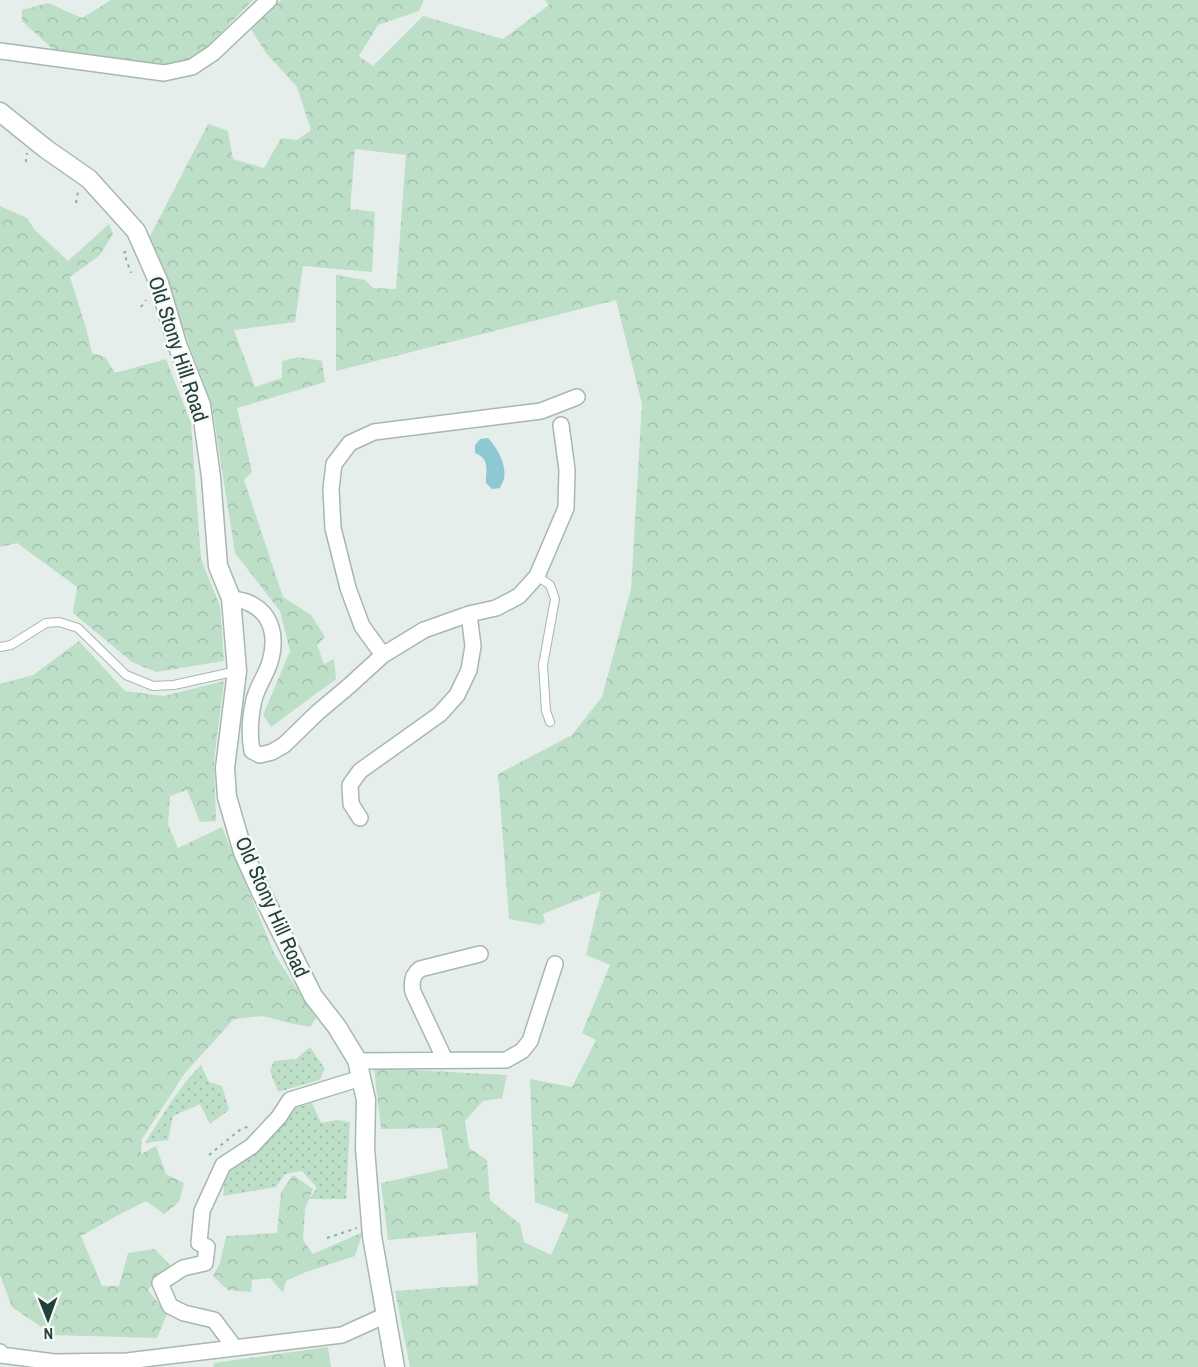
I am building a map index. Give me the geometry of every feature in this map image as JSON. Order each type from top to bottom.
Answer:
[{"type":"street","points":[[0,51],[164,73],[192,67],[213,53],[269,0]]},
{"type":"street","name":"Old Stony Hill Road","points":[[0,112],[46,149],[89,179],[136,231],[159,283],[177,344],[201,405],[211,477],[218,566],[231,598],[237,671],[225,768],[227,797],[243,852],[261,892],[313,996],[337,1027],[360,1070],[366,1100],[365,1148],[372,1236],[395,1367]]},
{"type":"street","points":[[383,655],[363,626],[348,588],[333,528],[334,464],[350,443],[374,432],[541,411],[577,397]]},
{"type":"street","points":[[231,598],[248,602],[259,609],[268,618],[273,636],[270,660],[254,699],[250,724],[252,751],[260,755],[285,745],[318,712],[383,655],[424,630],[469,614],[496,608],[519,596],[537,576],[566,508],[567,470],[561,425]]},
{"type":"street","points":[[360,818],[351,804],[350,785],[360,771],[440,714],[457,695],[469,670],[473,646],[469,614]]},
{"type":"street","points":[[445,1060],[412,992],[411,982],[415,973],[420,969],[480,954]]},
{"type":"street","points":[[235,1348],[214,1320],[184,1313],[170,1306],[160,1283],[183,1268],[206,1263],[207,1247],[199,1243],[202,1211],[223,1165],[252,1146],[279,1117],[290,1100],[360,1070],[445,1060],[506,1060],[522,1052],[530,1041],[555,964]]},
{"type":"street","points":[[0,1355],[54,1362],[127,1361],[342,1335],[386,1315]]},
{"type":"lane","points":[[537,576],[550,585],[555,598],[543,665],[546,711],[550,722]]},
{"type":"lane","points":[[0,647],[11,645],[46,622],[59,622],[78,628],[126,675],[153,686],[174,685],[237,671]]},
{"type":"path","points":[[209,1155],[241,1129],[251,1126]]},
{"type":"path","points":[[327,1238],[371,1224]]},
{"type":"green space","points":[[111,0],[253,0],[208,46],[188,62],[162,67],[56,52],[22,21],[22,10],[48,3],[82,18]]},
{"type":"green space","points":[[281,0],[424,0],[419,11],[378,25],[359,56],[373,66],[423,16],[503,39],[549,5],[545,0],[1198,0],[1198,1367],[410,1367],[395,1291],[478,1285],[476,1232],[388,1240],[381,1183],[448,1168],[441,1128],[381,1129],[374,1068],[507,1075],[502,1098],[483,1101],[465,1121],[469,1148],[487,1160],[490,1200],[520,1224],[524,1242],[551,1255],[569,1215],[535,1202],[530,1079],[572,1087],[596,1040],[582,1033],[610,965],[586,955],[601,891],[543,914],[545,921],[541,925],[509,919],[498,774],[572,735],[602,697],[631,589],[642,404],[616,300],[336,371],[336,275],[365,280],[373,288],[396,289],[406,155],[355,149],[350,209],[375,212],[372,272],[303,266],[295,322],[234,330],[255,387],[282,378],[282,361],[298,357],[322,361],[325,382],[237,408],[252,472],[244,480],[283,597],[311,615],[325,637],[317,645],[324,664],[334,659],[336,679],[271,727],[263,715],[290,651],[280,611],[235,553],[212,406],[149,238],[208,124],[228,131],[233,159],[264,168],[281,138],[297,140],[311,130],[297,87],[266,53],[250,28]]},
{"type":"green space","points":[[0,206],[27,218],[35,230],[68,261],[109,224],[113,234],[100,255],[70,277],[92,353],[105,357],[115,373],[166,359],[191,423],[201,559],[220,606],[224,661],[156,672],[132,662],[73,613],[77,587],[17,543],[0,547]]},
{"type":"green space","points":[[79,641],[125,691],[164,696],[224,681],[214,761],[216,821],[200,822],[187,790],[170,796],[168,824],[178,848],[222,827],[275,955],[316,1018],[310,1027],[263,1016],[234,1019],[185,1073],[142,1139],[141,1154],[156,1146],[166,1174],[184,1183],[179,1202],[164,1214],[146,1201],[81,1236],[102,1286],[119,1286],[128,1253],[155,1249],[170,1265],[148,1290],[167,1314],[157,1338],[53,1335],[12,1307],[0,1275],[0,684],[33,675]]},
{"type":"green space","points":[[310,1047],[325,1069],[319,1080],[278,1092],[270,1071],[274,1061],[296,1059]]},
{"type":"green space","points":[[201,1065],[209,1082],[222,1086],[229,1110],[210,1124],[200,1104],[173,1116],[168,1140],[145,1143],[178,1093]]},
{"type":"green space","points":[[312,1103],[321,1123],[337,1120],[350,1122],[346,1199],[309,1199],[317,1188],[302,1171],[285,1174],[276,1187],[223,1196],[225,1179],[234,1164],[257,1152],[295,1108]]},
{"type":"green space","points":[[293,1175],[313,1189],[305,1209],[303,1240],[313,1254],[363,1232],[355,1256],[286,1281],[283,1293],[270,1278],[252,1280],[251,1292],[228,1290],[213,1276],[220,1263],[226,1236],[277,1233],[281,1192]]},
{"type":"green space","points":[[328,1347],[331,1367],[213,1367],[214,1363]]},
{"type":"water","points":[[488,438],[503,462],[505,474],[500,488],[492,489],[486,483],[485,461],[475,453],[475,445],[480,439]]}]
